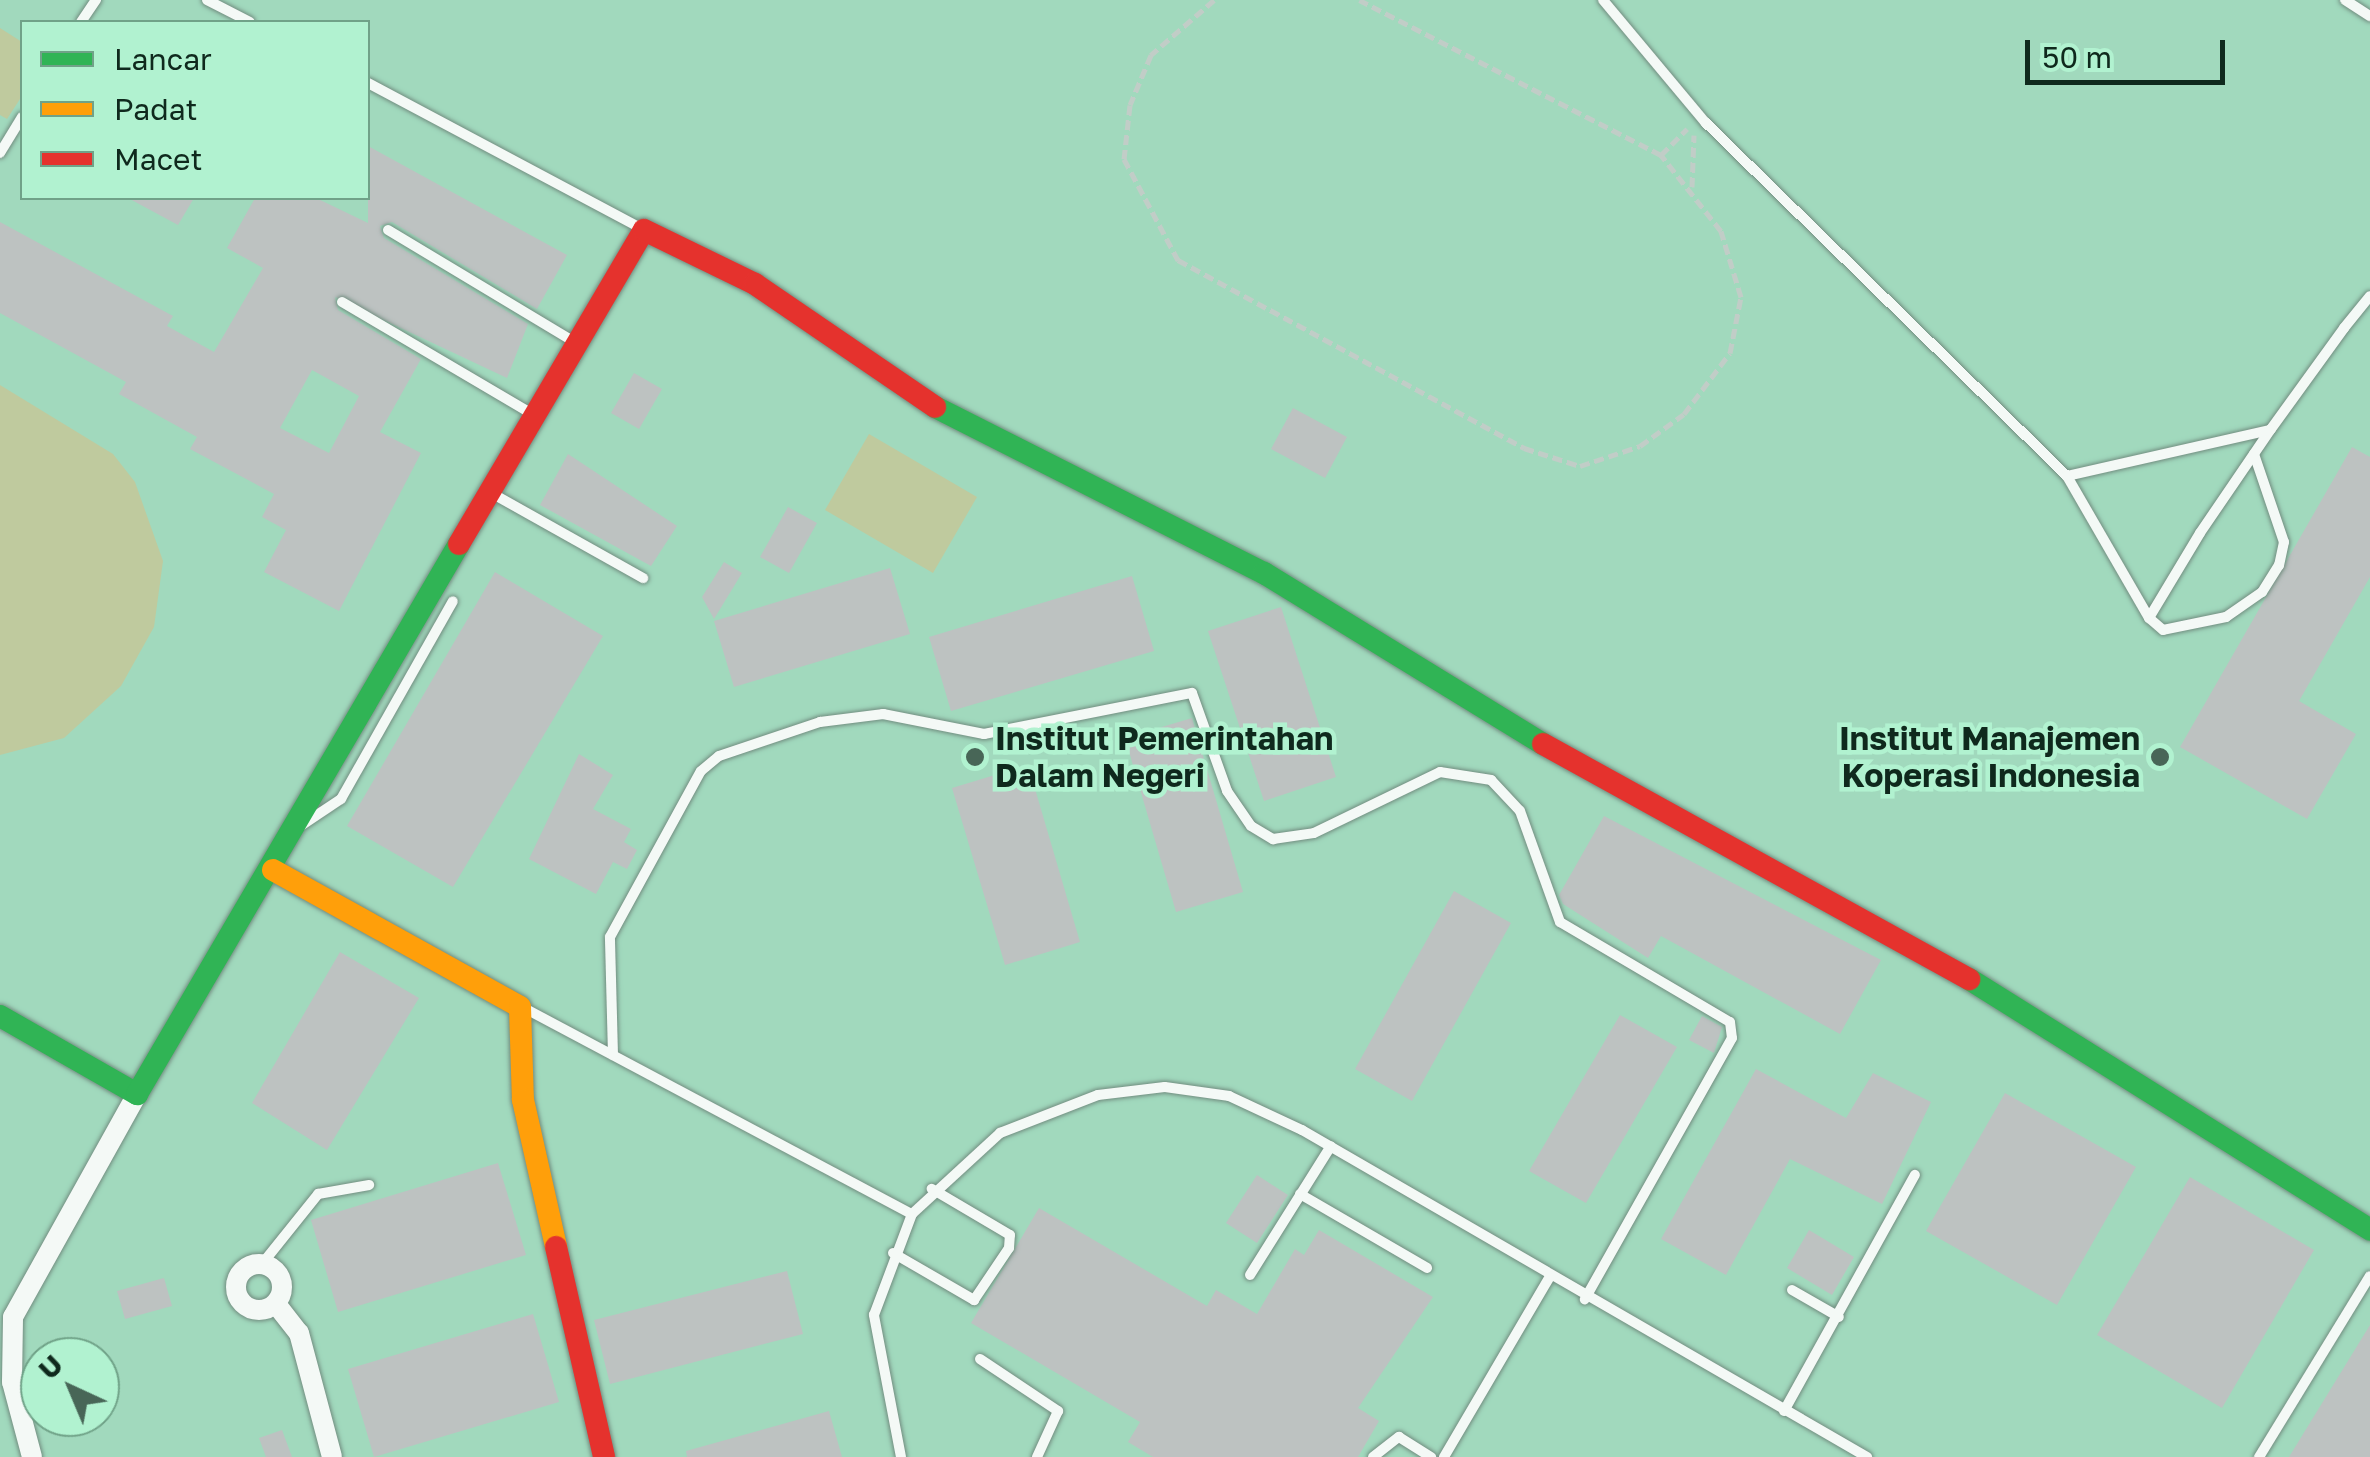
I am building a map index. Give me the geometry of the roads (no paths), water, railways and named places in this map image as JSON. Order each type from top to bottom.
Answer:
[{"type":"street","points":[[32,1457],[12,1382],[13,1317],[137,1094],[301,825],[533,414],[644,230],[755,284],[883,376],[990,438],[1264,572],[1530,737],[1848,904],[2370,1230]]},
{"type":"street","points":[[272,870],[520,1007],[523,1100],[604,1457]]},
{"type":"street","points":[[0,1016],[137,1094]]},
{"type":"street","points":[[276,1304],[252,1310],[236,1294],[241,1272],[262,1264],[279,1275],[276,1304],[299,1333],[332,1457]]},
{"type":"lane","points":[[207,0],[246,20]]},
{"type":"lane","points":[[1603,0],[1706,123],[2067,476],[2149,618],[2163,630],[2193,630],[2262,592],[2284,542],[2254,454]]},
{"type":"lane","points":[[2345,0],[2370,16]]},
{"type":"lane","points":[[370,84],[644,230]]},
{"type":"lane","points":[[0,153],[20,120]]},
{"type":"lane","points":[[388,230],[577,344]]},
{"type":"lane","points":[[2149,618],[2254,454],[2370,296]]},
{"type":"lane","points":[[342,302],[533,414]]},
{"type":"lane","points":[[2067,476],[2272,429]]},
{"type":"lane","points":[[490,492],[643,578]]},
{"type":"lane","points":[[301,825],[341,799],[453,602]]},
{"type":"lane","points":[[613,1055],[610,937],[701,772],[719,756],[820,722],[884,714],[984,734],[1192,693],[1228,791],[1251,826],[1273,838],[1314,833],[1440,772],[1491,780],[1520,810],[1560,922],[1730,1022],[1732,1038],[1586,1299]]},
{"type":"lane","points":[[520,1007],[912,1214]]},
{"type":"lane","points":[[902,1457],[874,1315],[892,1253],[912,1214],[932,1188],[1000,1133],[1098,1096],[1165,1087],[1229,1096],[1331,1146],[1549,1278],[1867,1457]]},
{"type":"lane","points":[[1250,1275],[1331,1146]]},
{"type":"lane","points":[[1784,1411],[1915,1175]]},
{"type":"lane","points":[[262,1264],[318,1194],[369,1185]]},
{"type":"lane","points":[[892,1253],[974,1300],[1009,1248],[1010,1235],[932,1188]]},
{"type":"lane","points":[[1300,1194],[1427,1268]]},
{"type":"lane","points":[[2258,1457],[2370,1276]]},
{"type":"lane","points":[[1444,1457],[1549,1278]]},
{"type":"lane","points":[[1792,1290],[1839,1318]]},
{"type":"lane","points":[[980,1359],[1058,1411],[1037,1457]]},
{"type":"lane","points":[[1373,1457],[1399,1437],[1431,1457]]},
{"type":"place","name":"Institut Pemerintahan Dalam Negeri","points":[[975,757]]},
{"type":"place","name":"Institut Manajemen Koperasi Indonesia","points":[[2160,757]]}]
